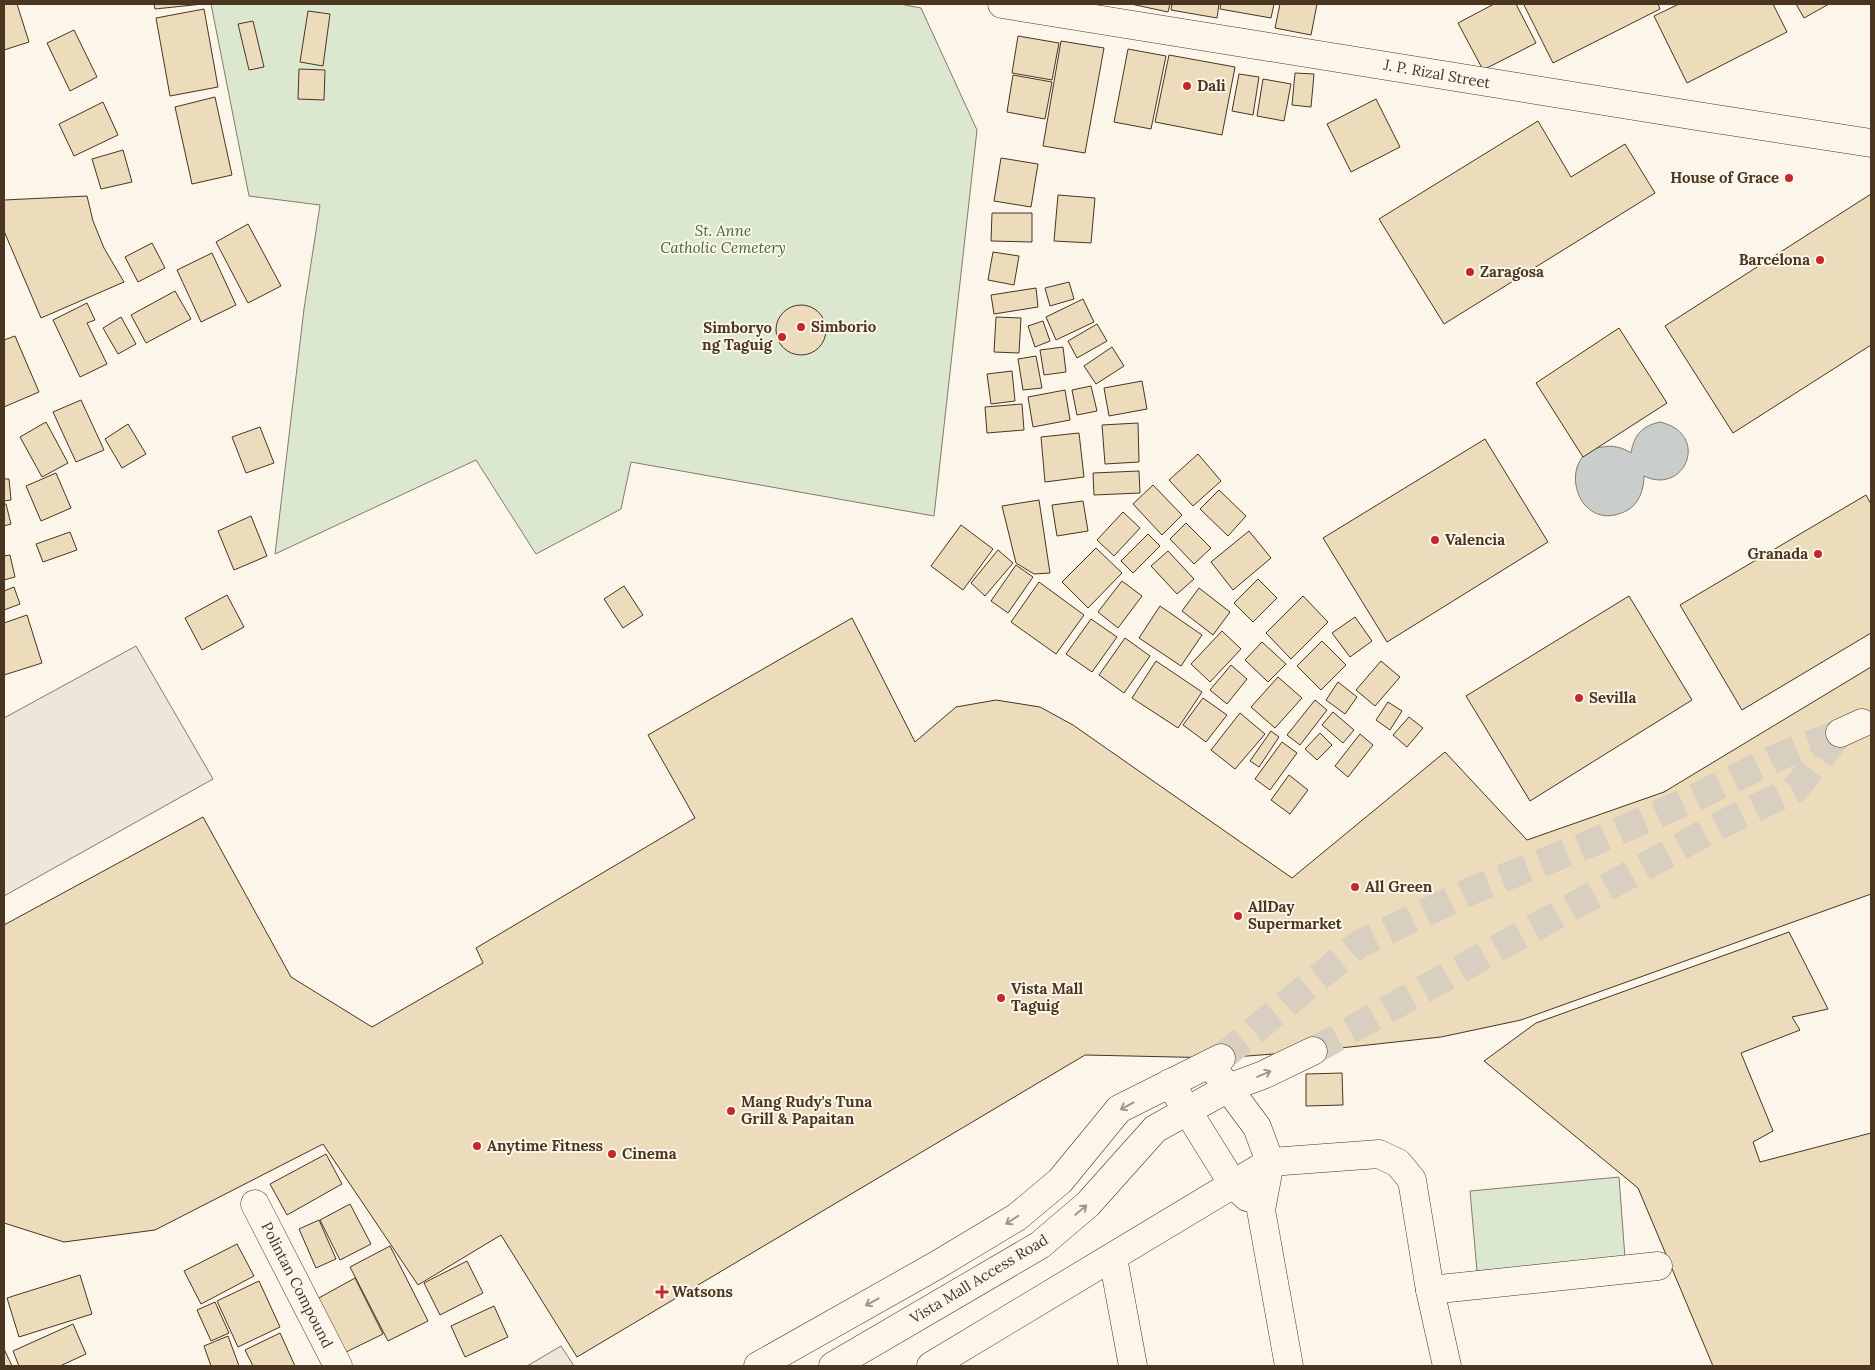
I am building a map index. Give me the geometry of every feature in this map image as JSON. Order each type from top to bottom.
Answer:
[{"type":"street","name":"J. P. Rizal Street","points":[[1002,4],[1355,59],[1534,91],[1871,143]]},
{"type":"street","name":"Vista Mall Access Road","points":[[833,1366],[1040,1245],[1088,1204],[1155,1129],[1228,1088],[1263,1075],[1313,1050]]},
{"type":"street","points":[[758,1366],[937,1265],[1017,1217],[1060,1181],[1119,1109],[1216,1061],[1228,1088],[1257,1127],[1270,1162],[1261,1210],[1289,1366]]},
{"type":"street","points":[[1170,1083],[1233,1184],[1261,1210]]},
{"type":"street","points":[[931,1366],[977,1354],[1113,1258],[1270,1162],[1379,1154],[1398,1163],[1412,1180],[1430,1290],[1446,1366]]},
{"type":"street","name":"Polintan Compound","points":[[255,1204],[338,1366]]},
{"type":"street","points":[[1113,1258],[1133,1366]]},
{"type":"street","points":[[1430,1290],[1658,1266]]},
{"type":"green space","name":"St. Anne Catholic Cemetery","points":[[211,4],[900,4],[921,8],[977,130],[934,516],[631,462],[621,509],[536,554],[476,460],[275,554],[304,309],[320,205],[249,196]]},
{"type":"green space","points":[[1619,1177],[1625,1258],[1477,1271],[1470,1191]]},
{"type":"shaded area","points":[[1660,422],[1676,429],[1685,438],[1688,450],[1686,461],[1681,471],[1671,478],[1659,480],[1644,476],[1640,496],[1634,505],[1626,511],[1608,516],[1594,512],[1584,503],[1577,491],[1575,476],[1579,463],[1587,452],[1609,446],[1624,449],[1631,453],[1634,441],[1640,432],[1648,426]]},
{"type":"shaded area","points":[[136,646],[213,779],[4,896],[4,718]]},
{"type":"shaded area","points":[[561,1346],[574,1366],[527,1366]]},
{"type":"building","points":[[4,4],[17,4],[29,42],[4,50]]},
{"type":"building","points":[[154,4],[203,4],[155,9]]},
{"type":"building","points":[[1131,4],[1170,4],[1168,12]]},
{"type":"building","points":[[1172,4],[1219,4],[1217,18],[1171,10]]},
{"type":"building","points":[[1221,4],[1274,4],[1271,18],[1220,9]]},
{"type":"building","points":[[1280,4],[1317,4],[1311,35],[1275,28]]},
{"type":"building","points":[[1494,4],[1516,4],[1536,43],[1483,70],[1458,23]]},
{"type":"building","points":[[1658,4],[1660,9],[1553,63],[1524,5]]},
{"type":"building","points":[[1679,4],[1773,4],[1787,32],[1687,83],[1654,16]]},
{"type":"building","points":[[1796,4],[1829,4],[1804,18]]},
{"type":"building","points":[[204,9],[218,87],[170,96],[156,18]]},
{"type":"building","points":[[308,11],[330,14],[323,66],[300,62]]},
{"type":"building","points":[[253,21],[264,67],[249,70],[238,24]]},
{"type":"building","points":[[74,30],[97,77],[70,91],[47,43]]},
{"type":"building","points":[[1018,36],[1059,43],[1052,80],[1012,73]]},
{"type":"building","points":[[1061,41],[1104,48],[1085,153],[1043,146]]},
{"type":"building","points":[[1128,49],[1166,56],[1151,129],[1114,122]]},
{"type":"building","points":[[1169,55],[1235,67],[1222,135],[1155,122]]},
{"type":"building","points":[[299,69],[325,70],[324,100],[298,99]]},
{"type":"building","points":[[1295,73],[1314,74],[1311,107],[1292,105]]},
{"type":"building","points":[[1239,74],[1259,77],[1253,115],[1232,111]]},
{"type":"building","points":[[1013,75],[1052,82],[1045,119],[1007,112]]},
{"type":"building","points":[[1263,79],[1291,84],[1284,121],[1257,116]]},
{"type":"building","points":[[215,97],[232,175],[192,184],[175,107]]},
{"type":"building","points":[[1376,99],[1400,147],[1351,172],[1327,124]]},
{"type":"building","points":[[103,102],[118,135],[74,156],[59,124]]},
{"type":"building","name":"Zaragosa","points":[[1538,121],[1571,177],[1625,144],[1655,193],[1444,324],[1379,219]]},
{"type":"building","points":[[123,150],[132,182],[101,189],[92,159]]},
{"type":"building","points":[[1001,158],[1038,164],[1031,207],[994,201]]},
{"type":"building","name":"Barcelona","points":[[1871,194],[1871,345],[1733,433],[1665,326]]},
{"type":"building","points":[[1058,195],[1095,198],[1091,243],[1054,241]]},
{"type":"building","points":[[87,196],[93,221],[104,248],[124,282],[41,318],[4,231],[4,200]]},
{"type":"building","points":[[992,213],[1032,213],[1032,242],[991,241]]},
{"type":"building","points":[[248,224],[281,286],[248,303],[216,242]]},
{"type":"building","points":[[152,243],[165,268],[138,282],[125,257]]},
{"type":"building","points":[[993,252],[1019,256],[1014,285],[988,280]]},
{"type":"building","points":[[212,253],[236,305],[201,322],[177,270]]},
{"type":"building","points":[[1069,282],[1074,299],[1050,306],[1045,288]]},
{"type":"building","points":[[1036,288],[1038,307],[994,314],[991,295]]},
{"type":"building","points":[[175,291],[191,319],[146,343],[131,315]]},
{"type":"building","points":[[1083,299],[1094,322],[1056,340],[1046,317]]},
{"type":"building","points":[[87,303],[95,320],[87,323],[107,364],[80,377],[53,320]]},
{"type":"building","name":"Simborio","points":[[796,305],[806,305],[819,312],[826,325],[826,335],[819,348],[806,355],[796,355],[787,351],[780,344],[776,335],[776,325],[780,316],[787,309]]},
{"type":"building","points":[[121,317],[136,344],[118,354],[103,328]]},
{"type":"building","points":[[996,317],[1021,318],[1019,353],[994,352]]},
{"type":"building","points":[[1043,321],[1050,341],[1035,347],[1028,326]]},
{"type":"building","points":[[1097,324],[1107,341],[1077,358],[1068,341]]},
{"type":"building","points":[[1619,328],[1667,403],[1583,457],[1536,383]]},
{"type":"building","points":[[15,336],[39,392],[4,407],[4,340]]},
{"type":"building","points":[[1063,347],[1066,372],[1044,375],[1040,350]]},
{"type":"building","points":[[1112,347],[1124,366],[1096,384],[1084,366]]},
{"type":"building","points":[[1036,356],[1042,388],[1023,390],[1018,359]]},
{"type":"building","points":[[1012,371],[1015,401],[991,404],[987,374]]},
{"type":"building","points":[[1142,381],[1147,409],[1109,416],[1104,388]]},
{"type":"building","points":[[1091,386],[1097,411],[1077,415],[1072,390]]},
{"type":"building","points":[[1065,390],[1070,420],[1033,427],[1028,397]]},
{"type":"building","points":[[81,400],[104,450],[76,462],[53,412]]},
{"type":"building","points":[[1022,404],[1024,430],[987,433],[985,407]]},
{"type":"building","points":[[46,422],[68,463],[42,477],[20,437]]},
{"type":"building","points":[[1138,423],[1139,462],[1105,464],[1102,425]]},
{"type":"building","points":[[128,424],[146,454],[122,468],[105,439]]},
{"type":"building","points":[[260,427],[274,463],[246,473],[232,437]]},
{"type":"building","points":[[1079,433],[1084,477],[1045,482],[1041,437]]},
{"type":"building","name":"Valencia","points":[[1485,439],[1548,542],[1387,642],[1323,538]]},
{"type":"building","points":[[1198,454],[1221,481],[1193,506],[1169,480]]},
{"type":"building","points":[[1139,471],[1140,493],[1094,495],[1093,473]]},
{"type":"building","points":[[56,473],[71,508],[41,521],[26,486]]},
{"type":"building","points":[[4,479],[9,479],[11,500],[4,501]]},
{"type":"building","points":[[1153,485],[1182,515],[1162,535],[1133,504]]},
{"type":"building","points":[[1219,490],[1246,516],[1228,536],[1200,509]]},
{"type":"building","name":"Granada","points":[[1866,495],[1871,504],[1871,633],[1742,710],[1680,605]]},
{"type":"building","points":[[1039,500],[1050,573],[1034,574],[1016,563],[1002,506]]},
{"type":"building","points":[[1083,501],[1088,531],[1057,536],[1052,505]]},
{"type":"building","points":[[4,504],[6,504],[11,524],[4,526]]},
{"type":"building","points":[[1123,512],[1140,528],[1114,556],[1097,540]]},
{"type":"building","points":[[251,516],[267,556],[234,570],[218,531]]},
{"type":"building","points":[[1186,523],[1211,548],[1194,564],[1170,539]]},
{"type":"building","points":[[961,525],[993,549],[963,590],[931,566]]},
{"type":"building","points":[[1249,531],[1271,558],[1233,590],[1211,562]]},
{"type":"building","points":[[70,532],[77,550],[43,562],[36,544]]},
{"type":"building","points":[[1148,534],[1160,546],[1133,573],[1121,561]]},
{"type":"building","points":[[1096,548],[1122,573],[1088,608],[1062,582]]},
{"type":"building","points":[[998,550],[1013,563],[985,596],[971,583]]},
{"type":"building","points":[[1168,551],[1194,579],[1177,594],[1151,566]]},
{"type":"building","points":[[10,555],[15,577],[4,580],[4,556]]},
{"type":"building","points":[[1016,565],[1033,577],[1008,613],[991,601]]},
{"type":"building","points":[[1258,579],[1277,598],[1253,622],[1234,603]]},
{"type":"building","points":[[1122,581],[1142,596],[1118,628],[1098,612]]},
{"type":"building","points":[[1039,582],[1084,615],[1056,654],[1011,622]]},
{"type":"building","points":[[624,586],[643,615],[623,628],[604,599]]},
{"type":"building","points":[[14,587],[20,604],[4,610],[4,591]]},
{"type":"building","points":[[1199,588],[1230,612],[1213,635],[1182,611]]},
{"type":"building","points":[[227,595],[244,627],[202,650],[185,618]]},
{"type":"building","points":[[1303,596],[1328,622],[1291,659],[1266,633]]},
{"type":"building","name":"Sevilla","points":[[1629,596],[1692,700],[1530,801],[1466,696]]},
{"type":"building","points":[[1160,606],[1202,635],[1181,666],[1139,638]]},
{"type":"building","points":[[27,615],[42,663],[4,675],[4,623]]},
{"type":"building","points":[[1355,617],[1372,641],[1350,657],[1332,633]]},
{"type":"building","name":"Vista Mall Taguig","points":[[852,618],[915,742],[956,707],[996,700],[1040,707],[1073,725],[1292,878],[1445,752],[1527,840],[1664,792],[1871,667],[1871,894],[1521,1020],[1441,1037],[1313,1051],[1221,1058],[1085,1055],[577,1357],[501,1235],[418,1285],[323,1144],[155,1230],[64,1242],[4,1223],[4,925],[203,817],[291,977],[372,1027],[483,963],[476,948],[695,818],[648,735]]},
{"type":"building","points":[[1091,619],[1117,637],[1092,672],[1066,654]]},
{"type":"building","points":[[1222,631],[1241,649],[1210,682],[1191,664]]},
{"type":"building","points":[[1125,638],[1150,656],[1124,693],[1099,675]]},
{"type":"building","points":[[1322,641],[1346,665],[1321,690],[1297,666]]},
{"type":"building","points":[[1262,642],[1286,664],[1268,682],[1245,660]]},
{"type":"building","points":[[1156,661],[1202,692],[1178,728],[1132,698]]},
{"type":"building","points":[[1381,661],[1400,677],[1375,706],[1356,690]]},
{"type":"building","points":[[1231,665],[1247,679],[1227,704],[1210,690]]},
{"type":"building","points":[[1278,677],[1302,698],[1275,728],[1251,707]]},
{"type":"building","points":[[1338,682],[1357,697],[1345,714],[1326,700]]},
{"type":"building","points":[[1203,698],[1227,715],[1206,742],[1183,725]]},
{"type":"building","points":[[1315,700],[1327,710],[1300,745],[1287,735]]},
{"type":"building","points":[[1388,702],[1402,711],[1390,730],[1376,720]]},
{"type":"building","points":[[1333,712],[1354,730],[1343,743],[1322,725]]},
{"type":"building","points":[[1240,713],[1265,734],[1235,769],[1211,750]]},
{"type":"building","points":[[1409,717],[1423,728],[1407,747],[1393,735]]},
{"type":"building","points":[[1271,731],[1279,737],[1259,767],[1250,761]]},
{"type":"building","points":[[1320,733],[1332,745],[1317,760],[1305,749]]},
{"type":"building","points":[[1360,734],[1373,745],[1348,777],[1335,766]]},
{"type":"building","points":[[1282,742],[1297,753],[1270,790],[1255,779]]},
{"type":"building","points":[[1289,775],[1308,790],[1290,814],[1271,800]]},
{"type":"building","points":[[1789,932],[1828,1009],[1792,1017],[1800,1030],[1741,1053],[1773,1131],[1753,1142],[1760,1162],[1871,1133],[1871,1366],[1713,1366],[1638,1188],[1484,1061],[1536,1023]]},
{"type":"building","points":[[1342,1073],[1343,1105],[1306,1106],[1306,1074]]},
{"type":"building","points":[[326,1154],[342,1184],[287,1215],[270,1184]]},
{"type":"building","points":[[350,1204],[371,1244],[340,1260],[320,1220]]},
{"type":"building","points":[[319,1220],[336,1259],[316,1268],[299,1229]]},
{"type":"building","points":[[237,1244],[254,1276],[201,1304],[184,1271]]},
{"type":"building","points":[[390,1246],[428,1321],[388,1341],[350,1267]]},
{"type":"building","points":[[467,1261],[483,1293],[440,1315],[424,1283]]},
{"type":"building","points":[[80,1275],[92,1314],[19,1337],[7,1298]]},
{"type":"building","points":[[355,1278],[383,1334],[344,1353],[317,1299]]},
{"type":"building","points":[[259,1281],[280,1327],[238,1347],[217,1301]]},
{"type":"building","points":[[215,1302],[229,1333],[211,1341],[197,1310]]},
{"type":"building","points":[[494,1306],[508,1337],[465,1357],[451,1326]]},
{"type":"building","points":[[73,1324],[86,1354],[60,1366],[19,1366],[13,1351]]},
{"type":"building","points":[[280,1333],[295,1366],[253,1366],[245,1350]]},
{"type":"building","points":[[228,1336],[239,1366],[211,1366],[204,1346]]},
{"type":"building","points":[[4,1349],[12,1366],[4,1366]]},
{"type":"tunnel","points":[[1221,1058],[1359,944],[1473,890],[1594,842],[1694,798],[1778,757],[1840,733]]},
{"type":"tunnel","points":[[1313,1051],[1712,829],[1795,789],[1839,734]]},
{"type":"place","name":"Dali","points":[[1187,86]]},
{"type":"place","name":"House of Grace","points":[[1789,178]]},
{"type":"place","name":"Barcelona","points":[[1820,260]]},
{"type":"place","name":"Zaragosa","points":[[1470,272]]},
{"type":"place","name":"Simborio","points":[[801,327]]},
{"type":"place","name":"Simboryo ng Taguig","points":[[782,337]]},
{"type":"place","name":"Valencia","points":[[1435,540]]},
{"type":"place","name":"Granada","points":[[1818,554]]},
{"type":"place","name":"Sevilla","points":[[1579,698]]},
{"type":"place","name":"All Green","points":[[1355,887]]},
{"type":"place","name":"AllDay Supermarket","points":[[1238,916]]},
{"type":"place","name":"Vista Mall Taguig","points":[[1001,998]]},
{"type":"place","name":"Mang Rudy's Tuna Grill & Papaitan","points":[[731,1111]]},
{"type":"place","name":"Anytime Fitness","points":[[477,1146]]},
{"type":"place","name":"Cinema","points":[[612,1154]]},
{"type":"place","name":"Watsons","points":[[662,1292]]}]
